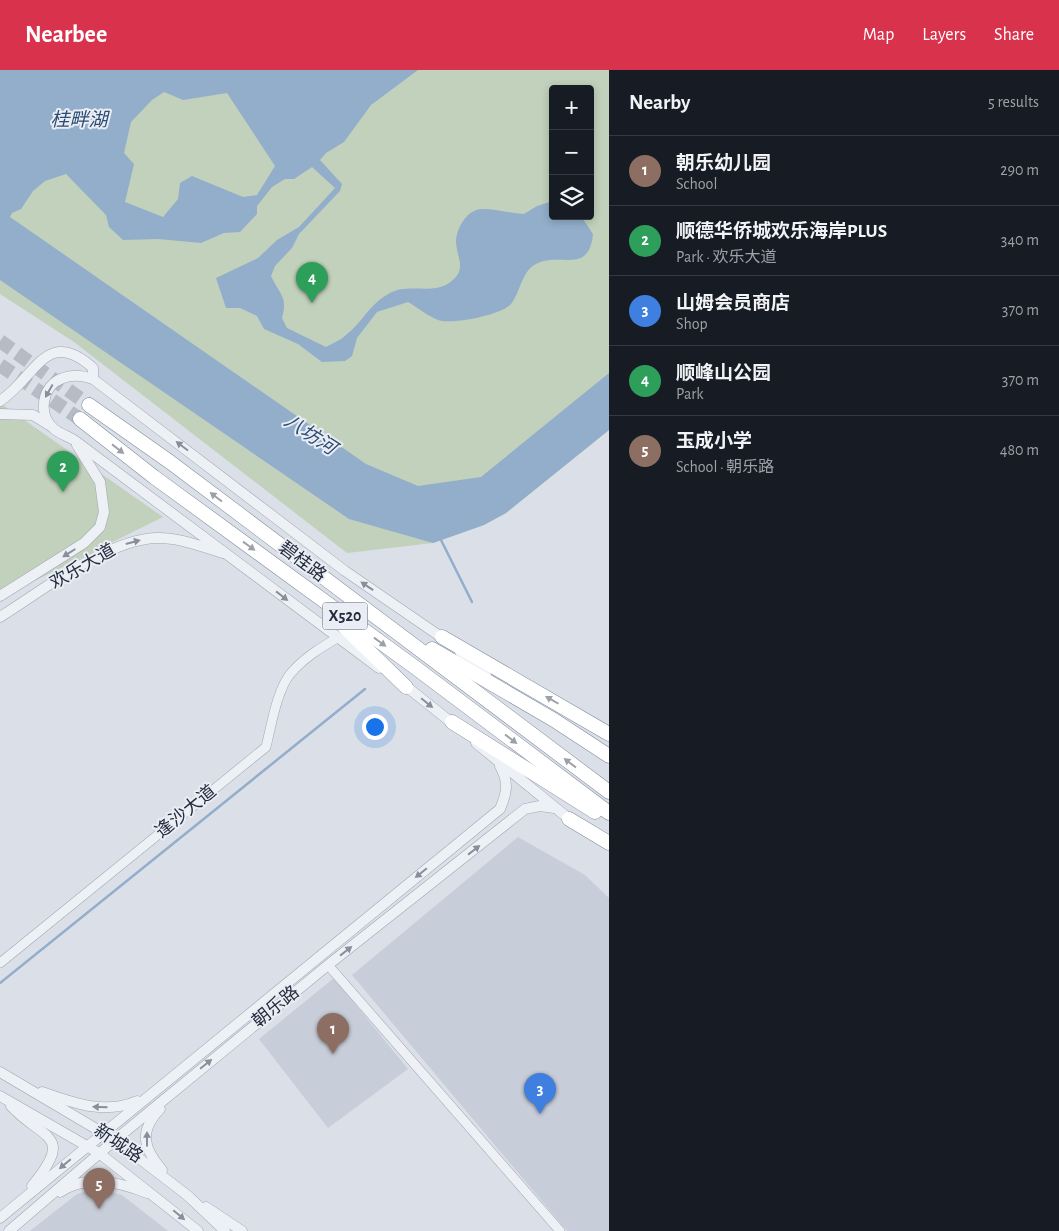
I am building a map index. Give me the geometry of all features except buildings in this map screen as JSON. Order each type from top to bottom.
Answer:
[{"type":"highway","name":"碧桂路","points":[[89,405],[170,462],[609,792]]},
{"type":"highway","name":"X520","points":[[80,419],[154,477],[291,576],[609,813]]},
{"type":"highway","points":[[291,576],[406,687]]},
{"type":"highway","points":[[378,618],[503,690],[609,756]]},
{"type":"highway","points":[[442,637],[609,734]]},
{"type":"highway","points":[[452,722],[609,822]]},
{"type":"highway","points":[[553,722],[609,764]]},
{"type":"highway","points":[[569,819],[609,843]]},
{"type":"street","points":[[0,401],[15,390],[39,364],[57,352],[66,350],[80,356],[93,368],[93,379]]},
{"type":"street","points":[[53,428],[44,416],[46,392],[51,384],[63,378],[73,376],[93,379],[345,571],[442,637],[503,690]]},
{"type":"street","points":[[0,414],[33,415],[74,440],[452,722],[497,761],[609,850]]},
{"type":"street","name":"欢乐大道","points":[[0,596],[69,554],[92,537],[100,527],[104,512],[100,482],[74,440]]},
{"type":"street","name":"欢乐大道","points":[[0,617],[110,549],[136,540],[157,538],[179,540],[230,556]]},
{"type":"street","name":"逢沙大道","points":[[0,963],[266,747],[277,703],[289,675],[310,654],[337,638]]},
{"type":"street","name":"朝乐路","points":[[0,1218],[500,808],[507,792],[505,774],[497,761]]},
{"type":"street","name":"朝乐路","points":[[9,1231],[187,1080],[328,965],[525,809],[540,806],[556,808]]},
{"type":"street","points":[[479,826],[492,820],[497,822],[498,826],[489,838]]},
{"type":"street","points":[[328,965],[560,1231]]},
{"type":"street","name":"新城路","points":[[0,1072],[115,1140],[183,1192],[225,1231]]},
{"type":"street","points":[[187,1080],[151,1119],[145,1140],[150,1155],[183,1192],[242,1231]]},
{"type":"street","points":[[22,1085],[84,1106],[103,1108],[125,1106],[147,1097]]},
{"type":"street","points":[[2,1097],[24,1119],[46,1133],[52,1148],[46,1168],[21,1201]]},
{"type":"street","name":"新城路","points":[[2,1097],[100,1153],[198,1231]]},
{"type":"street","points":[[35,1210],[66,1188],[97,1180],[130,1186],[158,1198]]},
{"type":"shaded area","points":[[518,837],[585,875],[609,898],[609,1231],[567,1231],[352,975]]},
{"type":"shaded area","points":[[334,978],[408,1069],[328,1128],[259,1039]]},
{"type":"shaded area","points":[[97,1188],[122,1195],[168,1231],[30,1231],[77,1194]]},
{"type":"green space","points":[[0,70],[609,70],[609,430],[506,513],[484,525],[433,543],[347,553],[74,342],[0,294]]},
{"type":"green space","points":[[0,403],[163,517],[0,598]]},
{"type":"water","points":[[0,70],[418,70],[371,105],[344,142],[326,153],[320,160],[342,184],[340,191],[299,234],[292,248],[275,266],[271,276],[284,300],[282,318],[287,328],[326,347],[344,337],[377,302],[390,293],[405,289],[435,288],[449,283],[455,278],[460,269],[456,242],[458,231],[463,221],[472,212],[482,209],[524,214],[537,206],[549,202],[549,220],[584,220],[593,234],[586,254],[573,260],[547,261],[532,266],[511,304],[506,308],[476,318],[444,321],[434,318],[408,302],[377,312],[357,338],[352,356],[345,361],[322,362],[298,344],[264,329],[257,316],[240,308],[226,308],[216,278],[258,258],[277,240],[299,227],[335,188],[312,167],[294,179],[285,179],[272,187],[257,206],[257,214],[240,232],[224,233],[201,243],[158,239],[123,240],[109,227],[106,215],[66,174],[45,181],[33,191],[21,209],[12,213],[10,217],[366,464],[418,486],[481,477],[609,373],[609,430],[506,513],[484,525],[433,543],[349,519],[0,280]],"holes":[[[164,92],[183,100],[227,93],[275,166],[257,195],[243,197],[192,176],[180,183],[178,199],[163,217],[125,202],[134,164],[124,153],[131,122],[152,100]]]},
{"type":"waterway","points":[[440,538],[472,602]]},
{"type":"waterway","points":[[0,983],[365,689]]},
{"type":"tunnel","points":[[0,341],[89,405]]},
{"type":"tunnel","points":[[0,365],[80,419]]},
{"type":"place","name":"顺峰山公园","points":[[312,303]]},
{"type":"place","name":"顺德华侨城欢乐海岸PLUS","points":[[63,492]]},
{"type":"place","name":"朝乐幼儿园","points":[[333,1054]]},
{"type":"place","name":"山姆会员商店","points":[[540,1114]]},
{"type":"place","name":"玉成小学","points":[[99,1209]]},
{"type":"water label","name":"桂畔湖","points":[[79,120]]},
{"type":"water label","name":"八坊河","points":[[310,435]]}]
